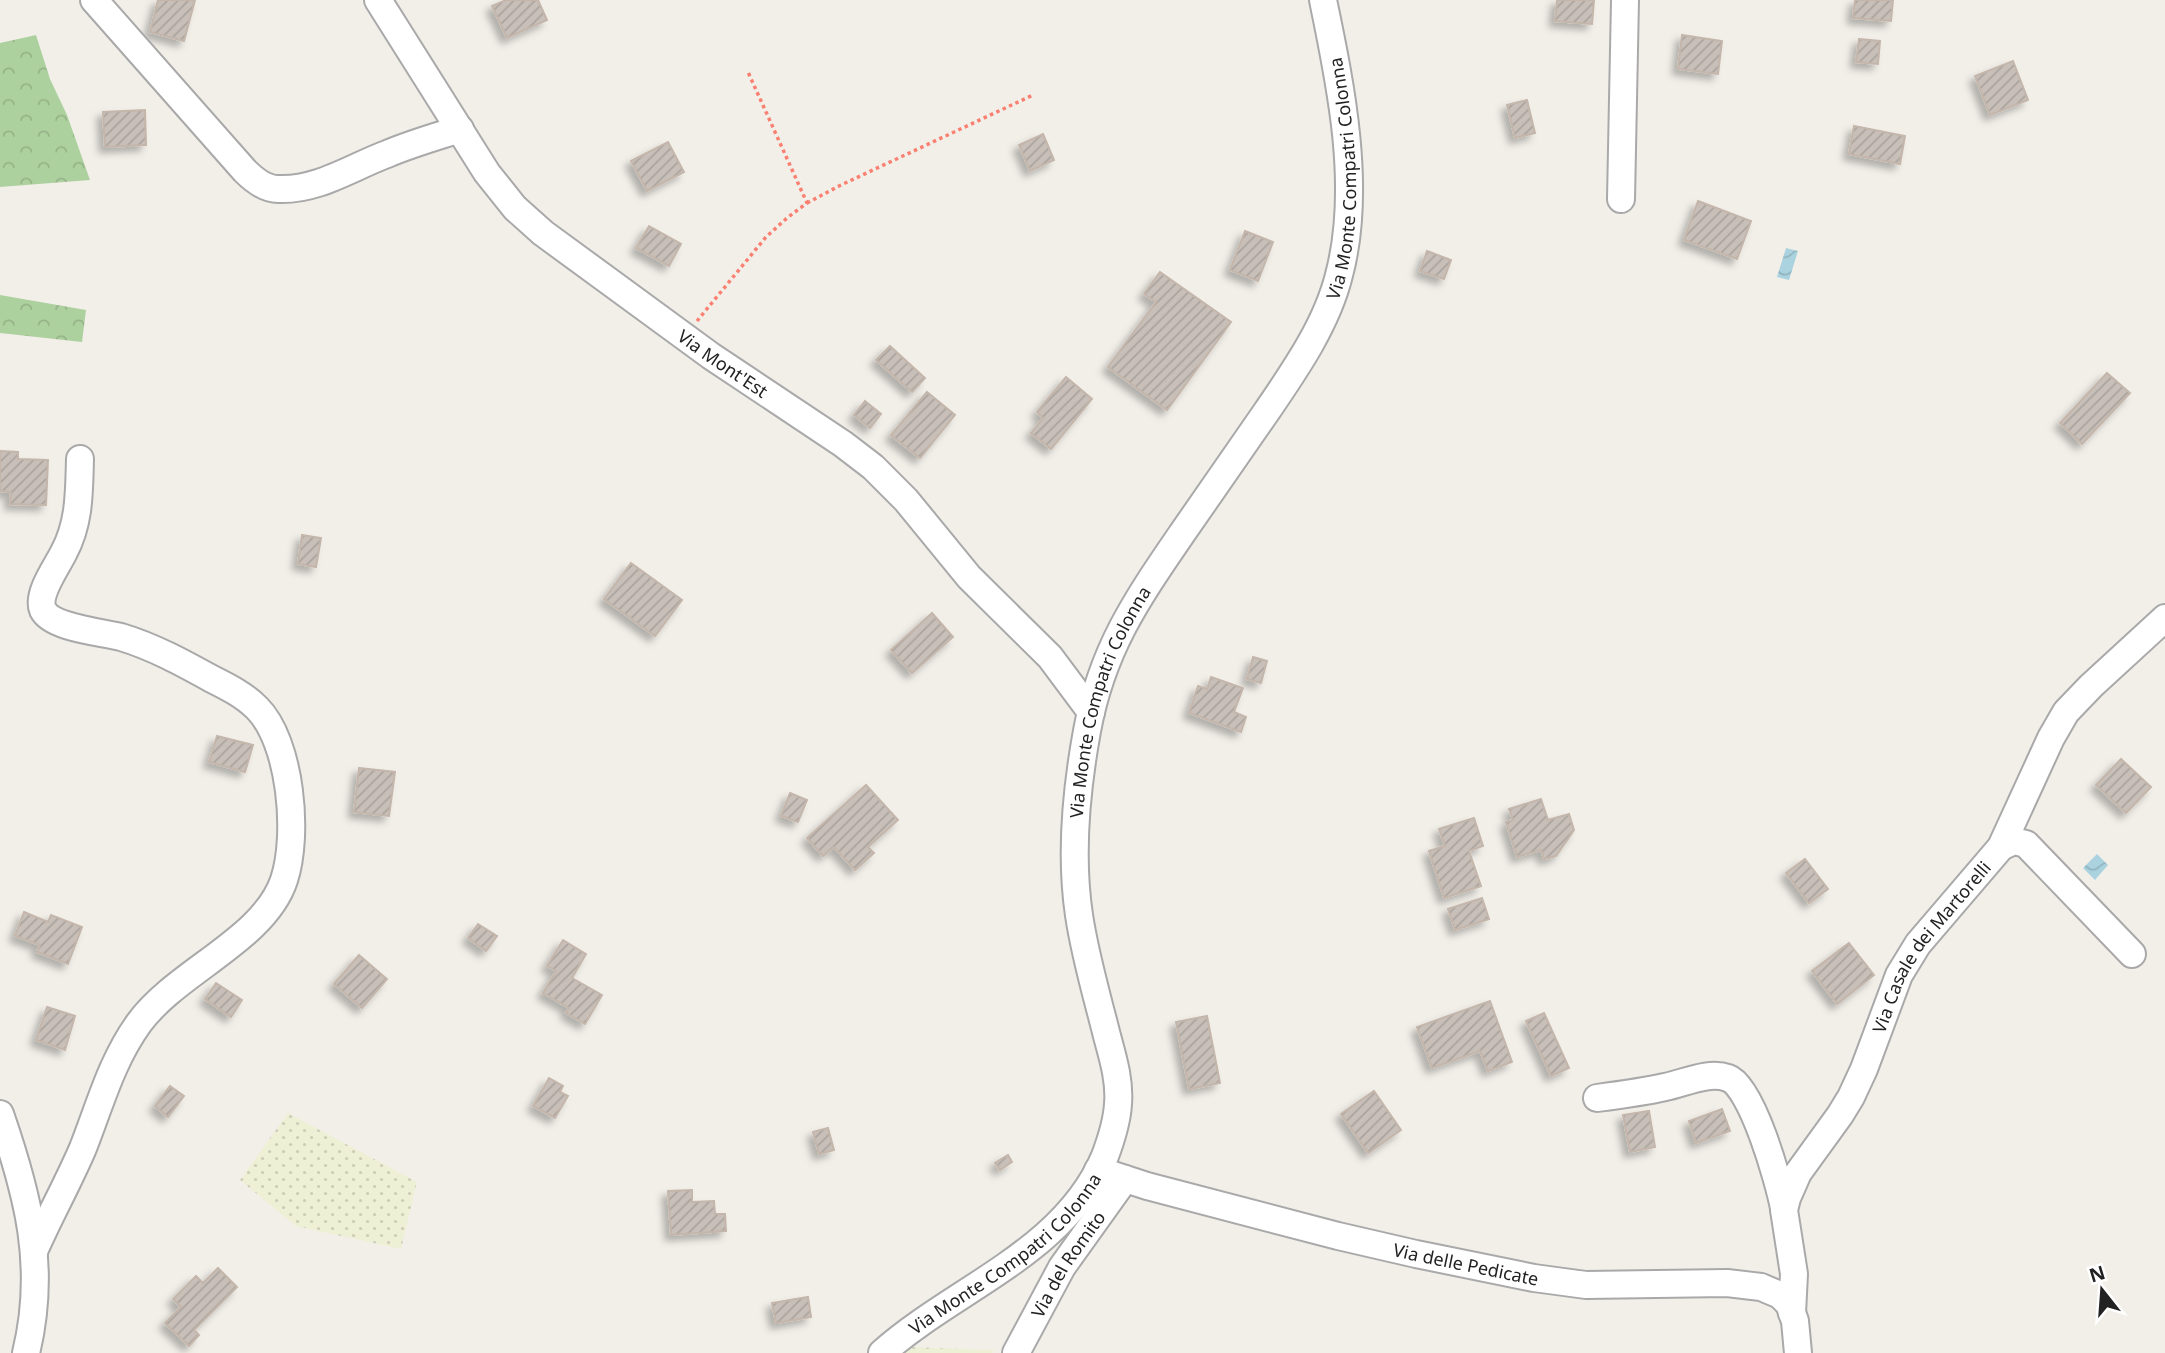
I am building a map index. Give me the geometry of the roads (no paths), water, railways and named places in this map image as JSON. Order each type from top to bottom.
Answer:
[{"type":"street","points":[[94,0],[245,171],[272,188],[288,189],[313,184],[396,150],[460,129]]},
{"type":"street","name":"Via Mont'Est","points":[[378,0],[494,183],[526,218],[684,336],[758,389],[853,451],[883,476],[975,583],[1050,657],[1091,712]]},
{"type":"street","name":"Via Monte Compatri Colonna","points":[[882,1353],[1047,1233],[1080,1200],[1098,1170],[1113,1132],[1119,1102],[1115,1066],[1083,938],[1075,883],[1077,798],[1091,712],[1098,681],[1112,645],[1134,604],[1290,376],[1312,338],[1336,285],[1346,239],[1347,149],[1342,95],[1323,0]]},
{"type":"street","points":[[1621,199],[1625,0]]},
{"type":"street","points":[[35,1249],[79,1156],[108,1078],[125,1043],[158,1000],[244,933],[267,911],[283,882],[291,841],[290,801],[285,769],[271,729],[257,708],[245,697],[164,653],[115,636],[60,624],[44,610],[42,604],[45,589],[75,525],[79,505],[80,459]]},
{"type":"street","name":"Via Casale dei Martorelli","points":[[1793,1313],[1794,1274],[1784,1210],[1790,1189],[1798,1173],[1840,1115],[1855,1087],[1892,989],[1905,964],[1926,934],[2001,847],[2051,738],[2066,712],[2091,685],[2165,618]]},
{"type":"street","points":[[2001,847],[2014,841],[2026,844],[2132,954]]},
{"type":"street","points":[[1597,1098],[1666,1087],[1703,1077],[1727,1077],[1733,1080],[1746,1096],[1776,1175],[1784,1210]]},
{"type":"street","points":[[0,1114],[31,1220],[35,1249],[34,1308],[26,1353]]},
{"type":"street","name":"Via delle Pedicate","points":[[1098,1170],[1367,1242],[1534,1278],[1596,1285],[1727,1283],[1754,1286],[1780,1295],[1793,1313]]},
{"type":"street","name":"Via del Romito","points":[[1016,1353],[1062,1267],[1125,1179]]},
{"type":"street","points":[[1793,1313],[1798,1353]]},
{"type":"water","points":[[1786,248],[1798,251],[1789,280],[1777,277]]},
{"type":"water","points":[[2097,854],[2108,865],[2095,880],[2083,868]]}]
